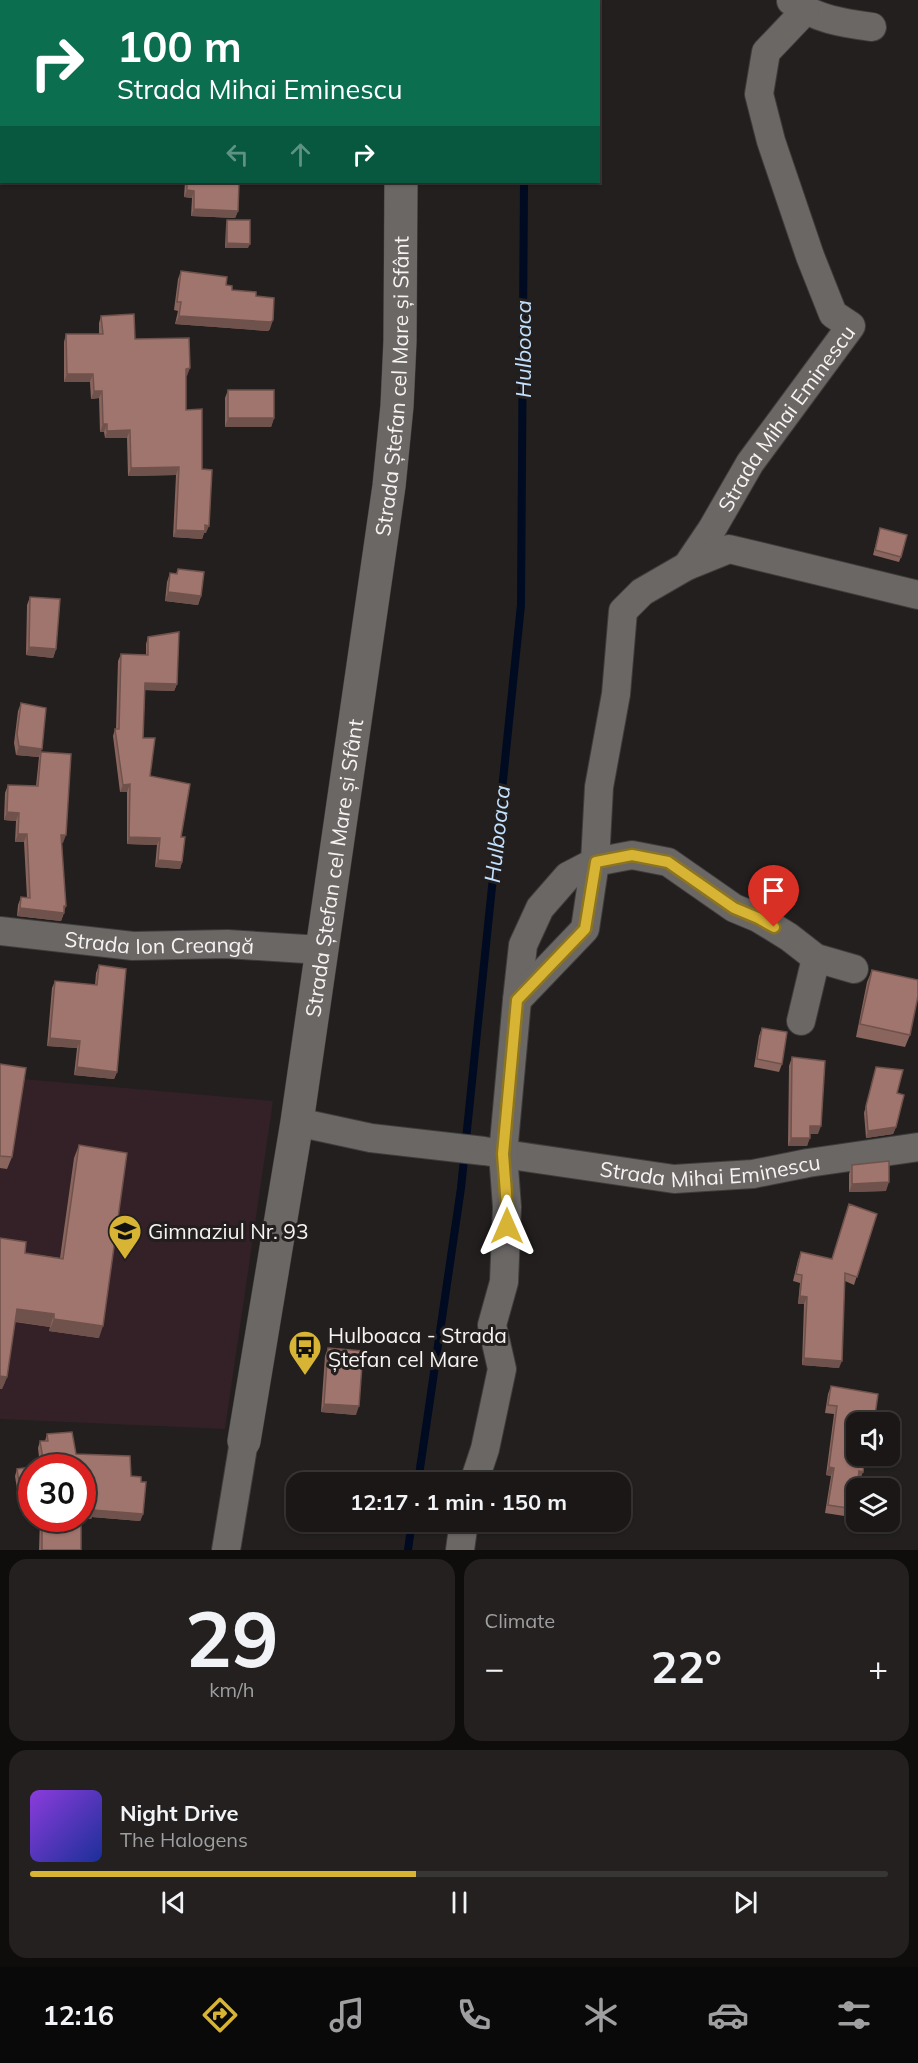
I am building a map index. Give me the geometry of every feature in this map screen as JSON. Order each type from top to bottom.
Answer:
[{"type":"street","name":"Strada Mihai Eminescu","points":[[687,566],[712,529],[750,463],[851,326],[833,314],[771,141],[759,94],[766,52],[797,6],[829,21],[872,27]]},
{"type":"street","name":"Strada Ștefan cel Mare și Sfânt","points":[[226,1550],[297,1122],[387,498],[394,441],[400,341],[401,183]]},
{"type":"street","name":"Strada Mihai Eminescu","points":[[517,1000],[585,929],[596,862],[599,786],[616,694],[623,611],[642,592],[687,566],[729,549],[918,596]]},
{"type":"street","points":[[477,1472],[501,1369],[492,1325],[504,1282],[507,1207],[493,1153],[517,1000],[523,945],[540,908],[568,876],[596,862],[632,855],[668,862],[734,908],[758,918],[789,937],[816,958],[854,969]]},
{"type":"street","name":"Strada Ion Creangă","points":[[0,931],[133,946],[227,944],[321,951]]},
{"type":"street","points":[[801,1021],[816,958]]},
{"type":"street","name":"Strada Mihai Eminescu","points":[[297,1122],[370,1138],[674,1179],[753,1174],[808,1163],[918,1147]]},
{"type":"street","points":[[460,1550],[462,1532]]},
{"type":"shaded area","name":"Gimnaziul Nr. 93","points":[[0,1077],[273,1101],[225,1429],[0,1419]]},
{"type":"building","points":[[187,183],[239,183],[238,211],[194,209],[194,191],[187,190]]},
{"type":"building","points":[[227,220],[250,220],[250,244],[227,243]]},
{"type":"building","points":[[181,271],[227,277],[226,285],[232,286],[232,290],[256,292],[256,296],[274,298],[273,320],[271,322],[179,316],[181,302],[177,302]]},
{"type":"building","points":[[134,314],[135,339],[189,338],[190,368],[186,369],[186,410],[202,409],[202,469],[212,470],[209,526],[205,525],[205,531],[176,530],[179,467],[131,468],[130,430],[107,431],[107,424],[103,424],[102,391],[94,391],[93,374],[67,374],[66,334],[103,334],[101,316]]},
{"type":"building","points":[[228,390],[274,390],[274,418],[228,418]]},
{"type":"building","points":[[880,528],[907,535],[901,557],[875,550]]},
{"type":"building","points":[[178,569],[204,572],[201,596],[168,592],[170,573],[177,574]]},
{"type":"building","points":[[30,597],[60,599],[56,649],[29,647]]},
{"type":"building","points":[[179,632],[177,684],[145,683],[143,738],[155,738],[150,776],[190,784],[181,837],[185,837],[182,862],[158,860],[160,838],[129,837],[130,784],[123,785],[115,729],[119,729],[121,654],[148,655],[148,637]]},
{"type":"building","points":[[21,703],[46,708],[42,749],[19,746],[17,734]]},
{"type":"building","points":[[41,752],[71,754],[66,835],[61,835],[66,906],[64,906],[64,913],[20,908],[21,897],[30,898],[27,834],[18,834],[19,813],[7,812],[8,785],[38,786]]},
{"type":"building","points":[[99,965],[126,969],[117,1072],[77,1067],[80,1041],[50,1038],[55,981],[97,985]]},
{"type":"building","points":[[872,970],[918,980],[918,996],[910,1035],[860,1024]]},
{"type":"building","points":[[762,1028],[787,1032],[782,1064],[757,1059]]},
{"type":"building","points":[[792,1057],[825,1061],[821,1126],[810,1126],[810,1138],[791,1138]]},
{"type":"building","points":[[0,1064],[26,1068],[12,1157],[0,1156]]},
{"type":"building","points":[[876,1067],[903,1070],[897,1093],[904,1095],[896,1127],[868,1131],[866,1106]]},
{"type":"building","points":[[79,1145],[127,1153],[103,1326],[54,1319],[54,1314],[17,1309],[7,1377],[0,1376],[0,1238],[26,1242],[25,1253],[63,1259]]},
{"type":"building","points":[[889,1161],[889,1182],[852,1184],[852,1165]]},
{"type":"building","points":[[849,1204],[877,1214],[857,1277],[845,1273],[842,1361],[804,1358],[807,1297],[800,1296],[802,1275],[796,1274],[801,1252],[832,1259]]},
{"type":"building","points":[[328,1348],[363,1351],[359,1406],[324,1404]]},
{"type":"building","points":[[831,1386],[878,1394],[875,1412],[846,1412],[846,1466],[864,1466],[863,1472],[859,1471],[858,1478],[846,1478],[846,1508],[828,1505],[834,1468],[829,1467],[837,1406],[828,1405]]},
{"type":"building","points":[[72,1432],[76,1454],[42,1454],[40,1441],[48,1441],[47,1434]]},
{"type":"building","points":[[96,1455],[130,1456],[131,1476],[141,1477],[141,1482],[146,1482],[143,1514],[96,1510]]},
{"type":"building","points":[[42,1532],[81,1532],[81,1550],[42,1550]]},
{"type":"waterway","name":"Hulboaca","points":[[419,1472],[461,1188],[521,605],[524,183]]},
{"type":"waterway","name":"Hulboaca","points":[[408,1550],[410,1532]]},
{"type":"place","name":"Gimnaziul Nr. 93","points":[[125,1260]]},
{"type":"place","name":"Hulboaca - Strada Ștefan cel Mare","points":[[305,1376]]},
{"type":"route","points":[[507,1226],[503,1154],[517,1000],[585,929],[596,862],[632,855],[668,862],[734,908],[774,927]]}]
